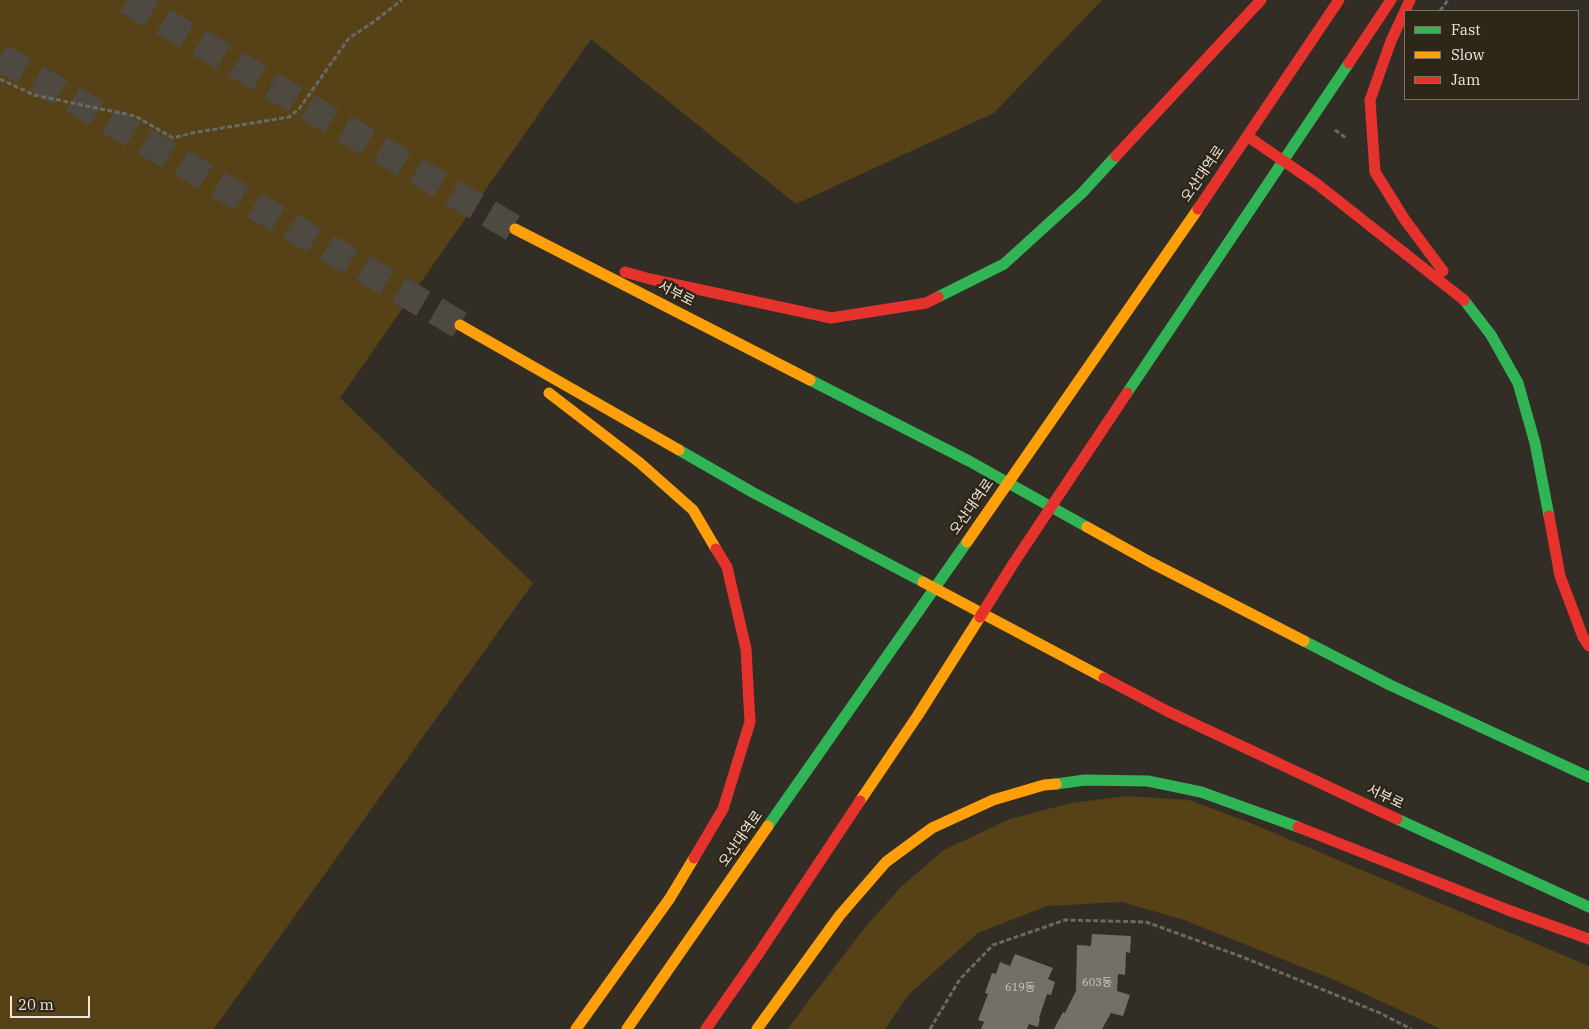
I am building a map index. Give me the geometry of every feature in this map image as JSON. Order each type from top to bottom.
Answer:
[{"type":"main road","points":[[571,256],[650,279],[831,318],[926,303],[1004,264],[1082,193],[1262,0]]},
{"type":"main road","name":"오산대역로","points":[[626,1029],[1158,267],[1339,0]]},
{"type":"main road","points":[[706,1029],[918,715],[1013,564],[1391,0]]},
{"type":"main road","points":[[1404,13],[1391,41],[1370,100],[1375,172],[1405,220],[1491,336],[1518,383],[1535,444],[1560,576],[1583,637],[1589,646]]},
{"type":"main road","points":[[1247,136],[1317,184],[1465,301]]},
{"type":"main road","name":"서부로","points":[[515,229],[969,461],[1150,562],[1390,685],[1589,777]]},
{"type":"main road","name":"서부로","points":[[523,373],[460,325],[752,492],[1169,712],[1477,857],[1589,907]]},
{"type":"main road","points":[[538,385],[640,463],[693,510],[727,567],[746,649],[750,722],[723,808],[670,898],[576,1029]]},
{"type":"main road","points":[[757,1029],[840,915],[886,862],[932,828],[993,800],[1044,785],[1085,780],[1148,781],[1201,792],[1288,823],[1589,940]]},
{"type":"path","points":[[0,79],[34,95],[135,116],[173,138],[192,133],[290,117],[299,108],[349,38],[402,0]]},
{"type":"path","points":[[930,1029],[960,979],[993,945],[1065,920],[1146,922],[1249,960],[1380,1014],[1410,1029]]},
{"type":"shaded area","points":[[0,0],[1102,0],[994,113],[796,204],[591,39],[340,398],[533,583],[214,1029],[0,1029]]},
{"type":"shaded area","points":[[1126,796],[1189,800],[1248,822],[1589,966],[1589,1029],[1441,1029],[1337,981],[1184,920],[1122,902],[1047,906],[978,933],[909,994],[885,1029],[788,1029],[863,930],[901,887],[944,850],[1010,819],[1071,803]]},
{"type":"building","points":[[1092,934],[1131,936],[1130,953],[1126,952],[1125,975],[1118,974],[1117,991],[1130,995],[1123,1016],[1111,1013],[1102,1029],[1054,1029],[1063,1012],[1065,1013],[1076,991],[1077,945],[1091,946]]},
{"type":"building","points":[[1015,954],[1053,968],[1048,979],[1055,982],[1051,995],[1047,994],[1038,1027],[1029,1024],[1027,1029],[981,1029],[984,1022],[978,1020],[988,994],[985,993],[992,973],[996,974],[1000,962],[1010,966]]},
{"type":"tunnel","points":[[127,0],[515,229]]},
{"type":"tunnel","points":[[0,57],[460,325]]},
{"type":"traffic: fast","points":[[1127,393],[1349,63]]},
{"type":"traffic: fast","points":[[938,297],[1004,264],[1082,193],[1116,156]]},
{"type":"traffic: fast","points":[[1464,300],[1491,335],[1518,383],[1535,443],[1549,516]]},
{"type":"traffic: fast","points":[[810,380],[969,461],[1087,527]]},
{"type":"traffic: fast","points":[[679,450],[752,492],[923,582]]},
{"type":"traffic: fast","points":[[768,826],[967,542]]},
{"type":"traffic: fast","points":[[1304,641],[1390,685],[1589,777]]},
{"type":"traffic: fast","points":[[1056,784],[1085,780],[1148,781],[1201,792],[1298,827]]},
{"type":"traffic: fast","points":[[1397,819],[1589,907]]},
{"type":"traffic: slow","points":[[967,542],[1198,209]]},
{"type":"traffic: slow","points":[[515,229],[810,380]]},
{"type":"traffic: slow","points":[[460,325],[679,450]]},
{"type":"traffic: slow","points":[[549,393],[640,463],[693,510],[716,549]]},
{"type":"traffic: slow","points":[[1087,527],[1150,562],[1304,641]]},
{"type":"traffic: slow","points":[[923,582],[1104,678]]},
{"type":"traffic: slow","points":[[860,801],[918,715],[980,617]]},
{"type":"traffic: slow","points":[[757,1029],[840,915],[886,862],[932,828],[993,800],[1044,785],[1056,784]]},
{"type":"traffic: slow","points":[[627,1029],[768,826]]},
{"type":"traffic: slow","points":[[576,1029],[670,898],[694,858]]},
{"type":"traffic: jam","points":[[1116,156],[1261,0]]},
{"type":"traffic: jam","points":[[1198,209],[1339,0]]},
{"type":"traffic: jam","points":[[1349,63],[1391,0]]},
{"type":"traffic: jam","points":[[1405,10],[1410,0]]},
{"type":"traffic: jam","points":[[1404,13],[1391,41],[1370,100],[1375,172],[1405,220],[1443,271]]},
{"type":"traffic: jam","points":[[1247,136],[1317,184],[1464,300]]},
{"type":"traffic: jam","points":[[625,272],[831,318],[926,303],[938,297]]},
{"type":"traffic: jam","points":[[980,617],[1127,393]]},
{"type":"traffic: jam","points":[[1549,516],[1560,576],[1583,637],[1589,646]]},
{"type":"traffic: jam","points":[[694,858],[723,809],[750,722],[746,649],[727,567],[716,549]]},
{"type":"traffic: jam","points":[[1104,678],[1169,712],[1397,819]]},
{"type":"traffic: jam","points":[[706,1029],[860,801]]},
{"type":"traffic: jam","points":[[1298,827],[1508,910],[1589,939]]}]
